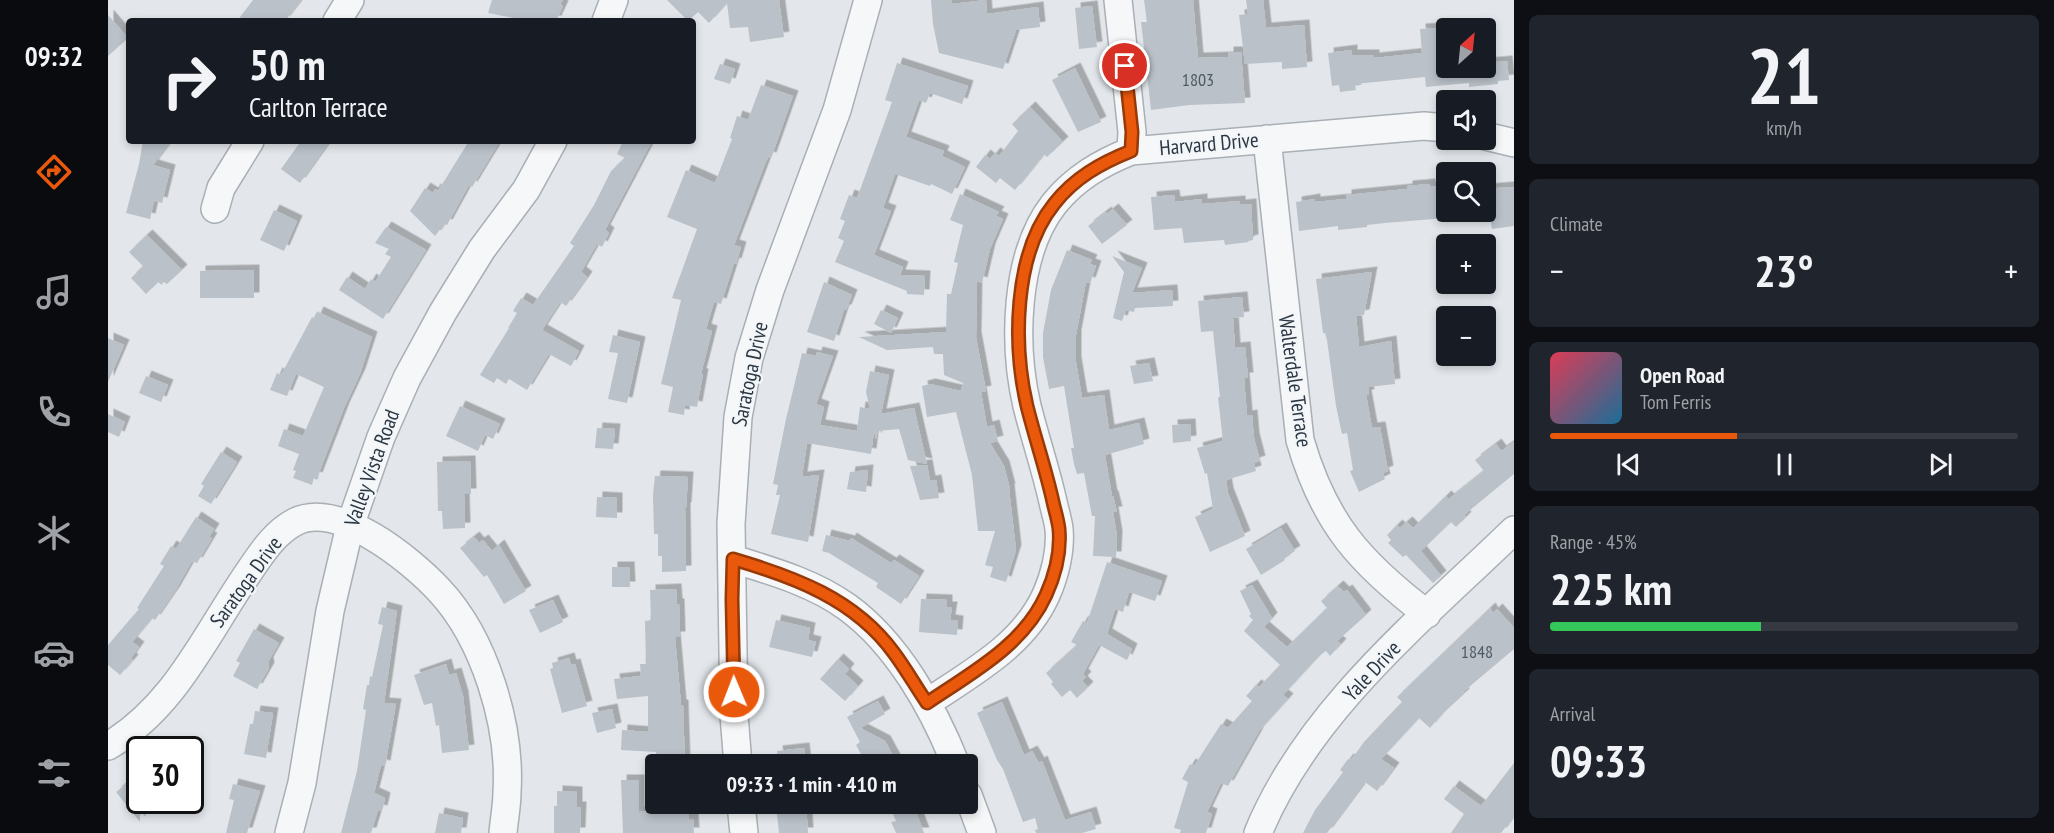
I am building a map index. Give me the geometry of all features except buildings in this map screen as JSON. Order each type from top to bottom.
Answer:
[{"type":"street","points":[[339,18],[350,0]]},
{"type":"street","points":[[607,18],[614,0]]},
{"type":"street","name":"Saratoga Drive","points":[[737,754],[734,715],[731,524],[738,417],[749,358],[770,290],[837,110],[868,0]]},
{"type":"street","points":[[1118,0],[1132,132],[1131,151]]},
{"type":"street","name":"Harvard Drive","points":[[927,703],[1012,644],[1031,621],[1046,596],[1058,562],[1059,529],[1019,365],[1018,313],[1027,264],[1038,233],[1052,206],[1064,192],[1104,162],[1131,151],[1424,126],[1436,128]]},
{"type":"street","name":"Walterdale Terrace","points":[[1267,139],[1299,430],[1309,472],[1332,519],[1347,540],[1390,584],[1427,614]]},
{"type":"street","points":[[1496,139],[1514,143]]},
{"type":"street","points":[[215,209],[221,188],[248,144]]},
{"type":"street","name":"Valley Vista Road","points":[[289,833],[302,783],[330,610],[350,525],[381,437],[407,378],[443,312],[476,258],[526,190],[552,144]]},
{"type":"street","name":"Saratoga Drive","points":[[108,747],[141,724],[172,691],[234,594],[273,539],[295,522],[311,517],[324,517],[350,525],[375,537],[406,558],[447,598],[467,629],[487,670],[499,710],[507,762],[503,833]]},
{"type":"street","name":"Yale Drive","points":[[1258,833],[1279,787],[1315,735],[1379,661],[1514,530]]},
{"type":"street","points":[[733,559],[807,585],[848,607],[876,632],[893,652],[927,703],[951,754]]},
{"type":"street","points":[[742,814],[744,833]]},
{"type":"street","points":[[975,814],[982,833]]},
{"type":"route","points":[[734,692],[733,559],[818,589],[848,607],[876,632],[893,652],[927,703],[1012,644],[1031,621],[1046,596],[1058,562],[1059,529],[1019,365],[1018,313],[1027,264],[1038,233],[1052,206],[1082,177],[1104,162],[1131,151],[1132,132],[1125,66]]}]
